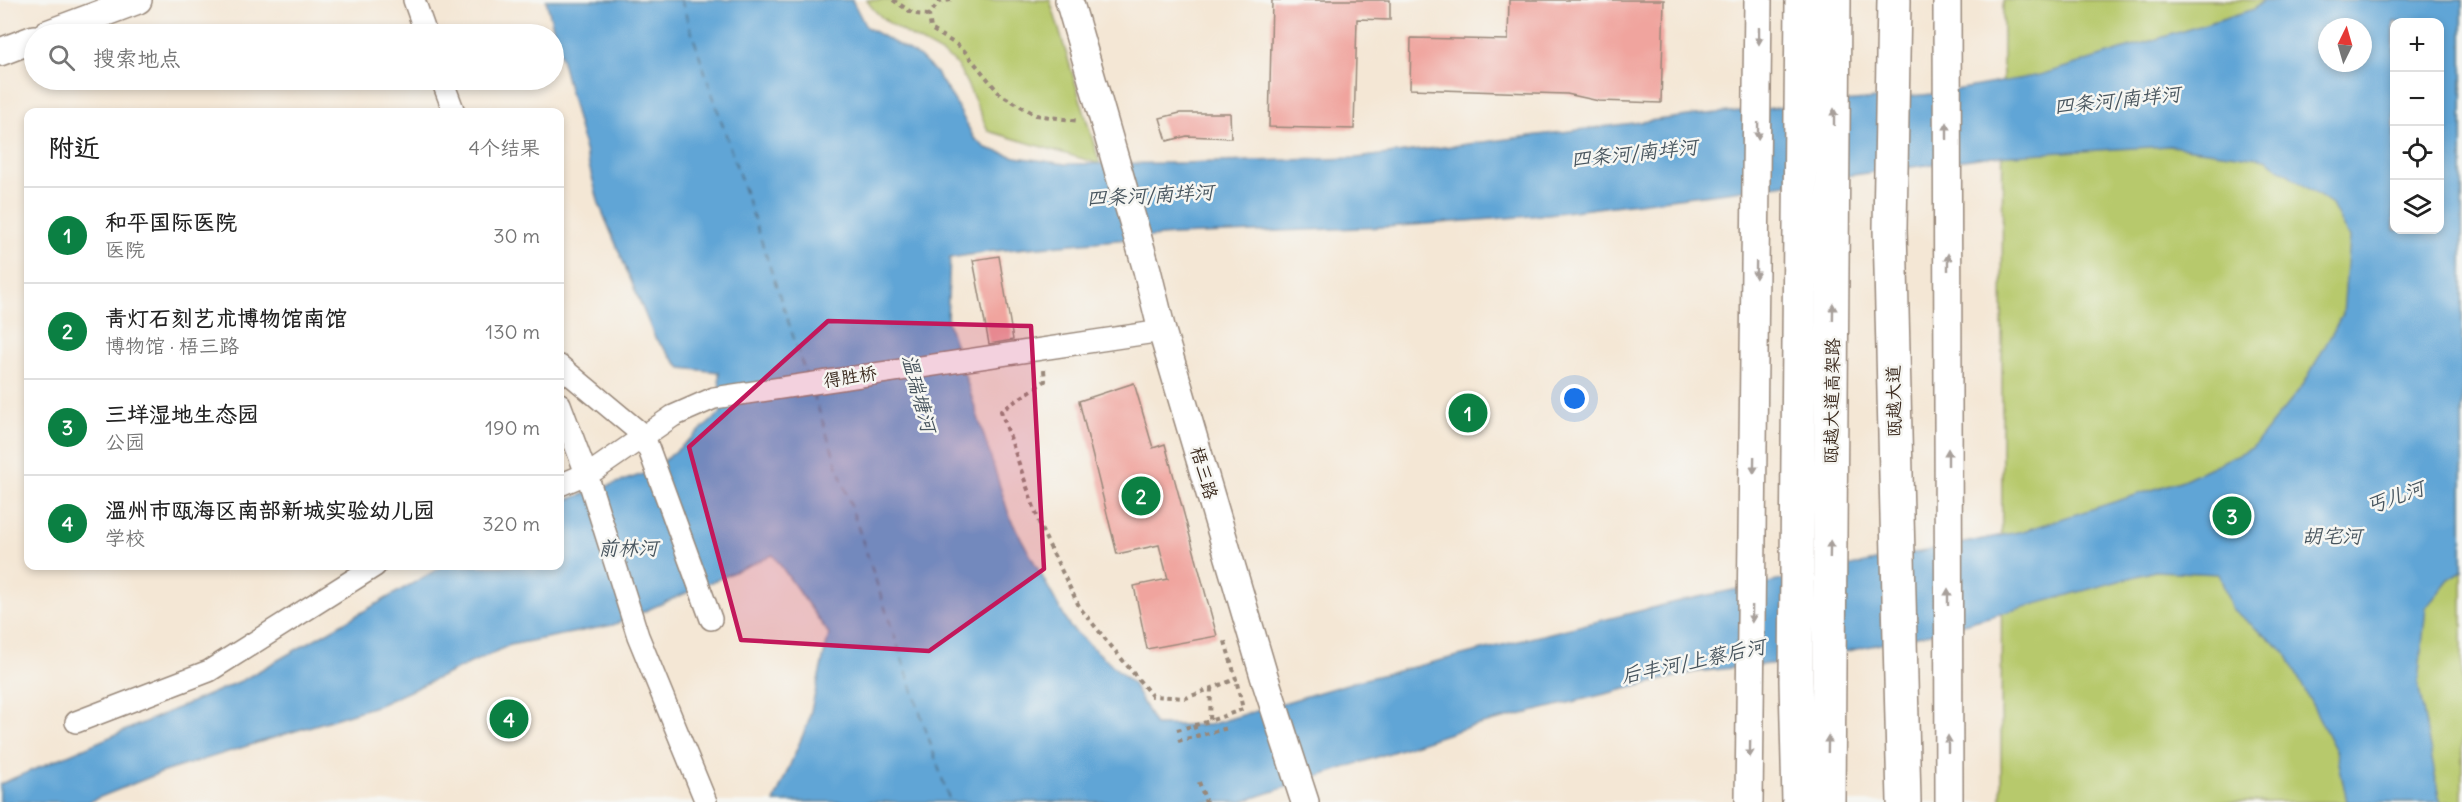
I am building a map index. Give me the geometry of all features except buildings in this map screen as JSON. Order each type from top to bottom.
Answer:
[{"type":"highway","points":[[1785,802],[1791,0]]},
{"type":"highway","points":[[1799,802],[1796,681],[1802,0]]},
{"type":"highway","name":"瓯越大道高架路","points":[[1828,802],[1834,0]]},
{"type":"highway","name":"瓯越大道","points":[[1894,0],[1892,63],[1902,227],[1908,526],[1923,663],[1904,802]]},
{"type":"highway","points":[[1902,227],[1907,0]]},
{"type":"highway","points":[[1922,802],[1923,663]]},
{"type":"street","points":[[74,24],[138,0]]},
{"type":"street","points":[[414,0],[422,24]]},
{"type":"street","points":[[1069,0],[1109,135]]},
{"type":"street","points":[[1749,802],[1759,73],[1758,0]]},
{"type":"street","points":[[1947,0],[1948,516],[1923,663],[1948,802]]},
{"type":"street","points":[[0,52],[24,43]]},
{"type":"street","points":[[446,90],[452,108]]},
{"type":"street","name":"梧三路","points":[[1109,135],[1162,330],[1264,676],[1305,802]]},
{"type":"street","name":"得胜桥","points":[[564,484],[587,479],[595,470],[673,416],[714,398],[1162,330]]},
{"type":"street","points":[[564,369],[644,436],[711,619]]},
{"type":"street","points":[[564,415],[638,636],[706,802]]},
{"type":"street","points":[[76,722],[209,671],[369,570]]},
{"type":"path","points":[[893,0],[914,14],[929,15]]},
{"type":"path","points":[[951,0],[938,1],[929,15],[931,29],[962,48],[1000,94],[1036,115],[1109,135]]},
{"type":"path","points":[[1041,348],[1045,381],[1001,411],[1042,531],[1080,608],[1152,696],[1186,698],[1236,679]]},
{"type":"path","points":[[1178,730],[1243,709],[1223,633]]},
{"type":"path","points":[[1210,721],[1212,688]]},
{"type":"path","points":[[1194,725],[1198,737]]},
{"type":"path","points":[[1178,741],[1228,728]]},
{"type":"path","points":[[1199,782],[1206,802]]},
{"type":"highlighted area","points":[[828,321],[1031,326],[1044,569],[929,651],[741,640],[689,447]]},
{"type":"green space","points":[[867,0],[1050,0],[1100,164],[988,131],[957,65],[943,54],[894,26],[874,10]]},
{"type":"green space","points":[[2003,0],[2462,0],[2462,802],[2001,802]]},
{"type":"water","points":[[546,0],[852,0],[866,27],[920,57],[936,73],[954,100],[974,138],[986,148],[1016,157],[1065,164],[1357,158],[1696,115],[1933,94],[2040,75],[2254,9],[2264,0],[2462,0],[2462,571],[2449,579],[2426,608],[2418,683],[2440,802],[2347,802],[2337,753],[2285,652],[2232,609],[2219,574],[2155,571],[1927,634],[1806,660],[1695,672],[1462,729],[1241,802],[774,802],[808,723],[829,634],[773,555],[613,625],[510,645],[379,705],[160,773],[88,802],[0,802],[0,784],[243,680],[436,570],[564,570],[564,501],[652,471],[721,413],[719,372],[681,368],[655,338],[599,204],[564,69],[564,24],[552,24]],"holes":[[[2170,146],[2266,159],[2332,205],[2349,238],[2343,314],[2303,385],[2252,448],[2183,480],[2023,531],[1684,600],[1357,681],[1209,725],[1155,725],[1133,684],[1070,627],[1010,518],[947,319],[950,258],[994,251],[1173,235],[1387,227],[1532,216],[1993,156]]]},
{"type":"ferry route","points":[[681,0],[806,375]]},
{"type":"ferry route","points":[[813,393],[950,802]]},
{"type":"place","name":"和平国际医院","points":[[1468,413]]},
{"type":"place","name":"青灯石刻艺术博物馆南馆","points":[[1141,496]]},
{"type":"place","name":"三垟湿地生态园","points":[[2232,516]]},
{"type":"place","name":"温州市瓯海区南部新城实验幼儿园","points":[[509,719]]},
{"type":"water label","name":"四条河/南垟河","points":[[2117,100]]},
{"type":"water label","name":"四条河/南垟河","points":[[1634,153]]},
{"type":"water label","name":"四条河/南垟河","points":[[1150,195]]},
{"type":"water label","name":"温瑞塘河","points":[[919,393]]},
{"type":"water label","name":"丐儿河","points":[[2395,497]]},
{"type":"water label","name":"胡宅河","points":[[2332,536]]},
{"type":"water label","name":"前林河","points":[[628,548]]},
{"type":"water label","name":"后丰河/上蔡后河","points":[[1693,661]]}]
